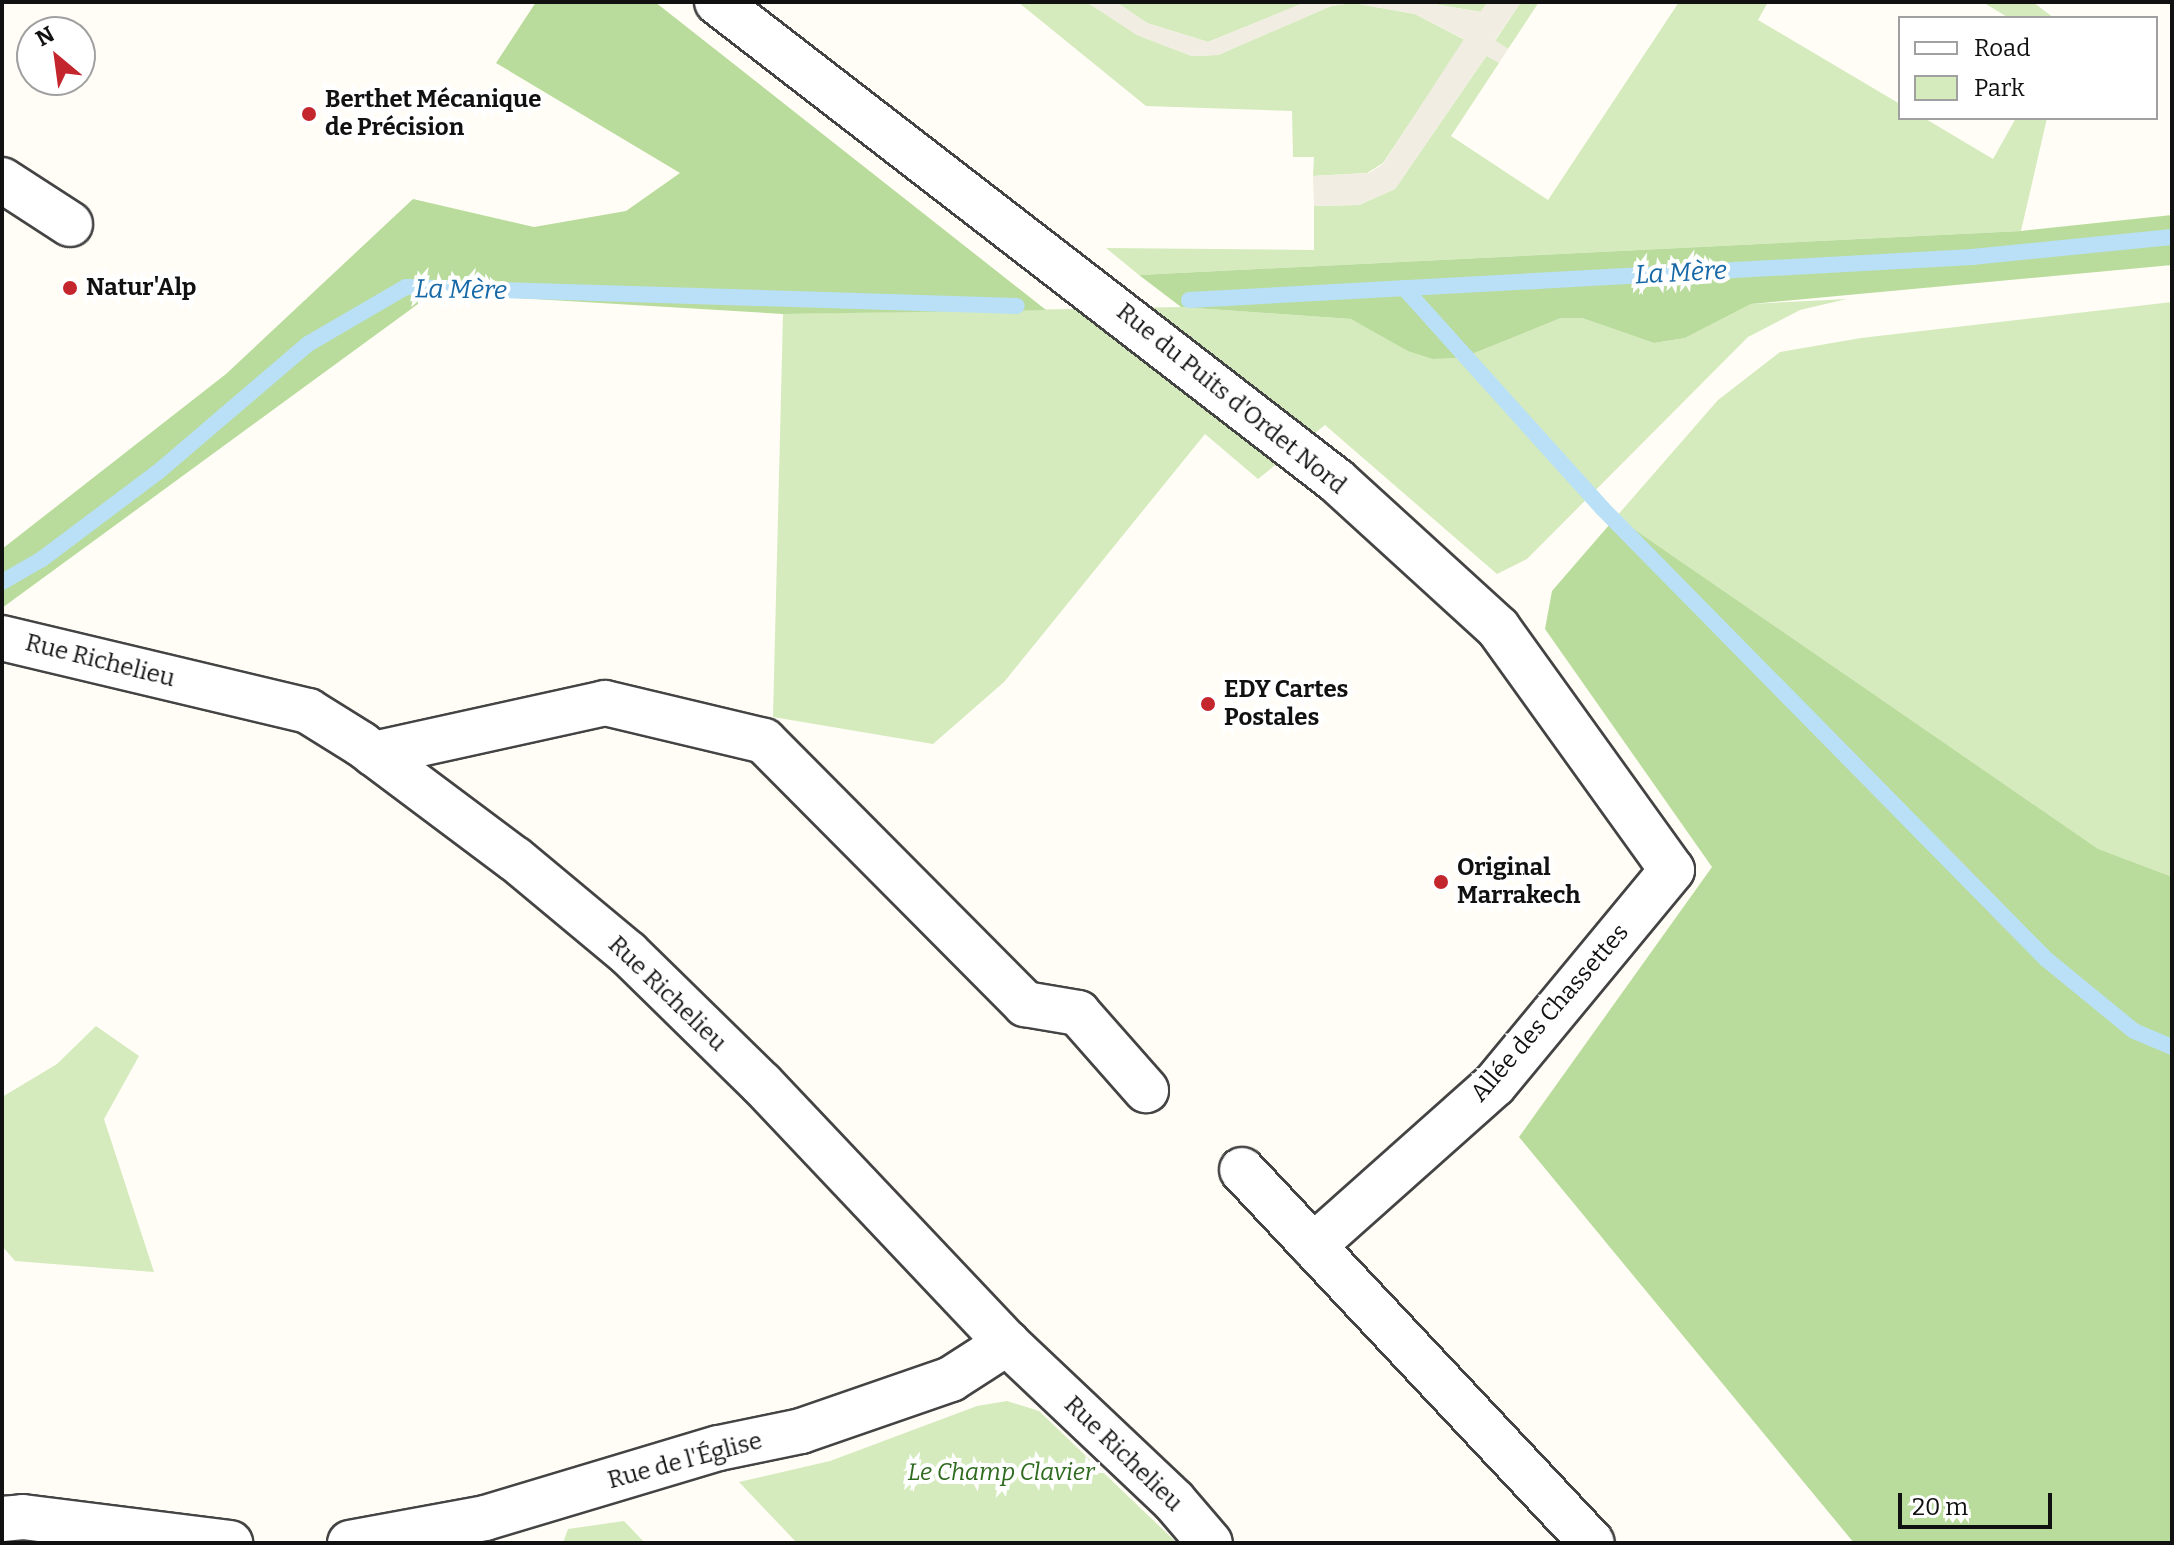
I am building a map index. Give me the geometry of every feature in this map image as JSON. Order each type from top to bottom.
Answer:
[{"type":"street","name":"Rue du Puits d'Ordet Nord","points":[[717,2],[1337,481],[1498,628],[1672,870]]},
{"type":"street","points":[[2,180],[70,224]]},
{"type":"street","name":"Rue Richelieu","points":[[2,638],[308,711],[374,754],[515,859],[628,953],[762,1084],[1007,1343],[1174,1501],[1210,1543]]},
{"type":"street","points":[[374,754],[605,703],[764,741],[1025,1004],[1078,1013],[1146,1090]]},
{"type":"street","name":"Allée des Chassettes","points":[[1313,1246],[1494,1085],[1672,870]]},
{"type":"street","points":[[1242,1170],[1592,1543]]},
{"type":"street","name":"Rue de l'Église","points":[[350,1543],[485,1518],[719,1448],[801,1431],[951,1379],[1007,1343]]},
{"type":"street","points":[[2,1519],[23,1517],[230,1543]]},
{"type":"green space","points":[[536,2],[655,2],[1046,310],[783,314],[433,293],[2,608],[2,549],[226,374],[413,199],[534,227],[626,211],[680,173],[496,63]]},
{"type":"green space","points":[[1018,2],[1087,2],[1137,35],[1192,56],[1218,55],[1331,6],[1353,3],[1415,14],[1465,40],[1383,163],[1367,173],[1313,176],[1314,157],[1293,157],[1292,111],[1146,106]]},
{"type":"green space","points":[[1116,2],[1306,2],[1208,42],[1147,23]]},
{"type":"green space","points":[[1422,2],[1488,2],[1481,12]]},
{"type":"green space","points":[[1521,2],[1539,2],[1508,49],[1495,41]]},
{"type":"green space","points":[[1679,2],[1768,2],[1758,20],[1898,103],[1898,120],[1927,120],[1993,159],[2015,120],[2047,120],[2021,231],[1139,275],[1106,248],[1314,250],[1314,206],[1359,205],[1395,189],[1487,55],[1499,63],[1451,136],[1548,200]]},
{"type":"green space","points":[[2033,2],[2051,16],[2006,16],[1984,3]]},
{"type":"green space","points":[[2172,215],[2172,265],[1751,304],[1685,338],[1654,343],[1582,318],[1561,318],[1462,358],[1433,359],[1408,351],[1351,319],[1181,307],[1139,275],[2021,231]]},
{"type":"green space","points":[[1847,299],[1800,310],[1748,337],[1527,559],[1497,574],[1325,425],[1258,479],[1205,434],[1004,682],[933,744],[773,717],[783,314],[1181,307],[1351,319],[1433,359],[1462,358],[1561,318],[1582,318],[1654,343],[1685,338],[1751,304]]},
{"type":"green space","points":[[2172,302],[2172,1543],[2105,1270],[1596,588],[1616,517],[1718,400],[1780,352],[1861,338]]},
{"type":"green space","points":[[1616,517],[2098,849],[2172,877],[2172,1543],[1854,1543],[1519,1137],[1712,867],[1545,629],[1552,591]]},
{"type":"green space","points":[[96,1026],[139,1056],[104,1119],[154,1272],[15,1261],[2,1246],[2,1097],[57,1064]]},
{"type":"green space","name":"Le Champ Clavier","points":[[1007,1401],[1039,1411],[1177,1543],[797,1543],[739,1482],[830,1461],[977,1406]]},
{"type":"green space","points":[[624,1521],[645,1543],[563,1543],[568,1529]]},
{"type":"shaded area","points":[[1087,2],[1116,2],[1147,23],[1208,42],[1306,2],[1422,2],[1480,12],[1488,2],[1521,2],[1495,40],[1508,49],[1499,63],[1486,56],[1395,189],[1359,205],[1314,206],[1313,176],[1369,173],[1383,164],[1464,39],[1415,14],[1353,3],[1331,6],[1218,55],[1192,56],[1137,35]]},
{"type":"waterway","name":"La Mère","points":[[1189,300],[1972,257],[2172,237]]},
{"type":"waterway","name":"La Mère","points":[[2,582],[42,559],[158,472],[308,344],[406,287],[1017,306]]},
{"type":"waterway","points":[[1404,288],[1603,509],[2046,959],[2134,1031],[2172,1047]]},
{"type":"place","name":"Berthet Mécanique de Précision","points":[[309,114]]},
{"type":"place","name":"Natur'Alp","points":[[70,288]]},
{"type":"place","name":"EDY Cartes Postales","points":[[1208,704]]},
{"type":"place","name":"Original Marrakech","points":[[1441,882]]}]
